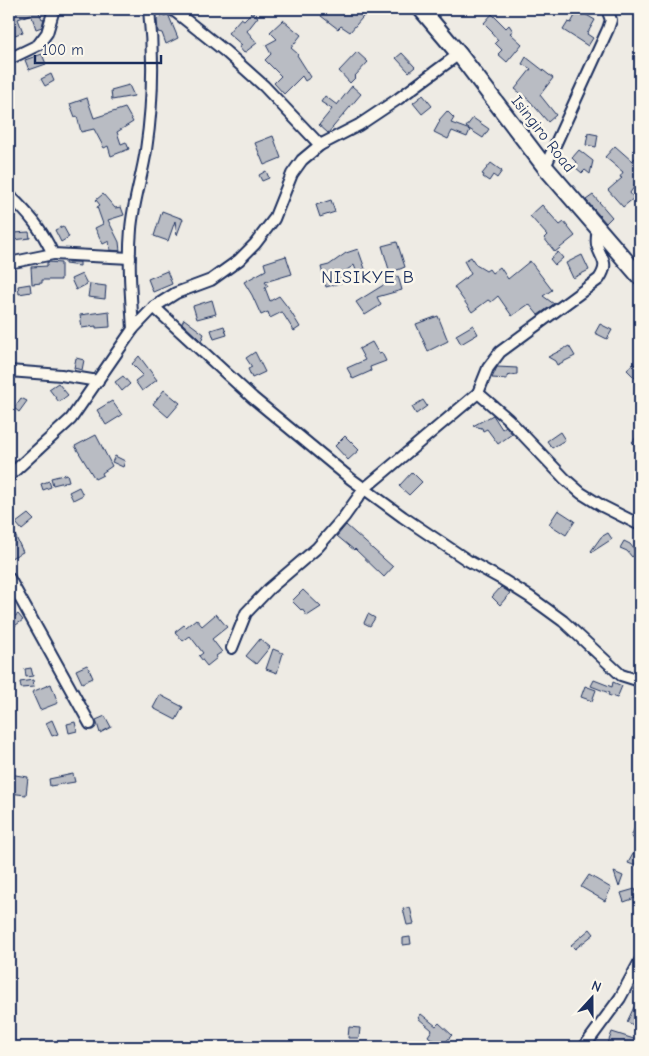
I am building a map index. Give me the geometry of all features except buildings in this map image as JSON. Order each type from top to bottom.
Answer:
[{"type":"main road","name":"Isingiro Road","points":[[421,9],[459,54],[545,167],[640,277]]},
{"type":"street","points":[[9,59],[38,45],[47,33],[54,9]]},
{"type":"street","points":[[133,329],[130,258],[131,228],[146,149],[153,74],[149,9]]},
{"type":"street","points":[[172,9],[226,52],[264,86],[320,145]]},
{"type":"street","points":[[545,167],[608,29],[611,20],[607,9]]},
{"type":"street","points":[[9,476],[71,419],[133,329],[154,307],[176,293],[211,280],[240,260],[255,244],[274,219],[292,174],[302,160],[320,145],[359,125],[459,54]]},
{"type":"street","points":[[9,195],[36,223],[53,254]]},
{"type":"street","points":[[232,648],[246,613],[269,589],[317,548],[344,518],[364,489],[478,394],[488,368],[500,352],[599,279],[605,268],[604,260],[597,246],[598,228]]},
{"type":"street","points":[[9,264],[53,254],[130,258]]},
{"type":"street","points":[[154,307],[252,398],[364,489],[467,560],[530,597],[562,621],[621,675],[640,681]]},
{"type":"street","points":[[9,371],[60,375],[98,381]]},
{"type":"street","points":[[478,394],[508,418],[565,479],[582,493],[640,526]]},
{"type":"street","points":[[9,578],[90,724]]},
{"type":"street","points":[[584,1047],[620,998],[640,961]]},
{"type":"district","name":"NISIKYE B","points":[[368,277]]}]
